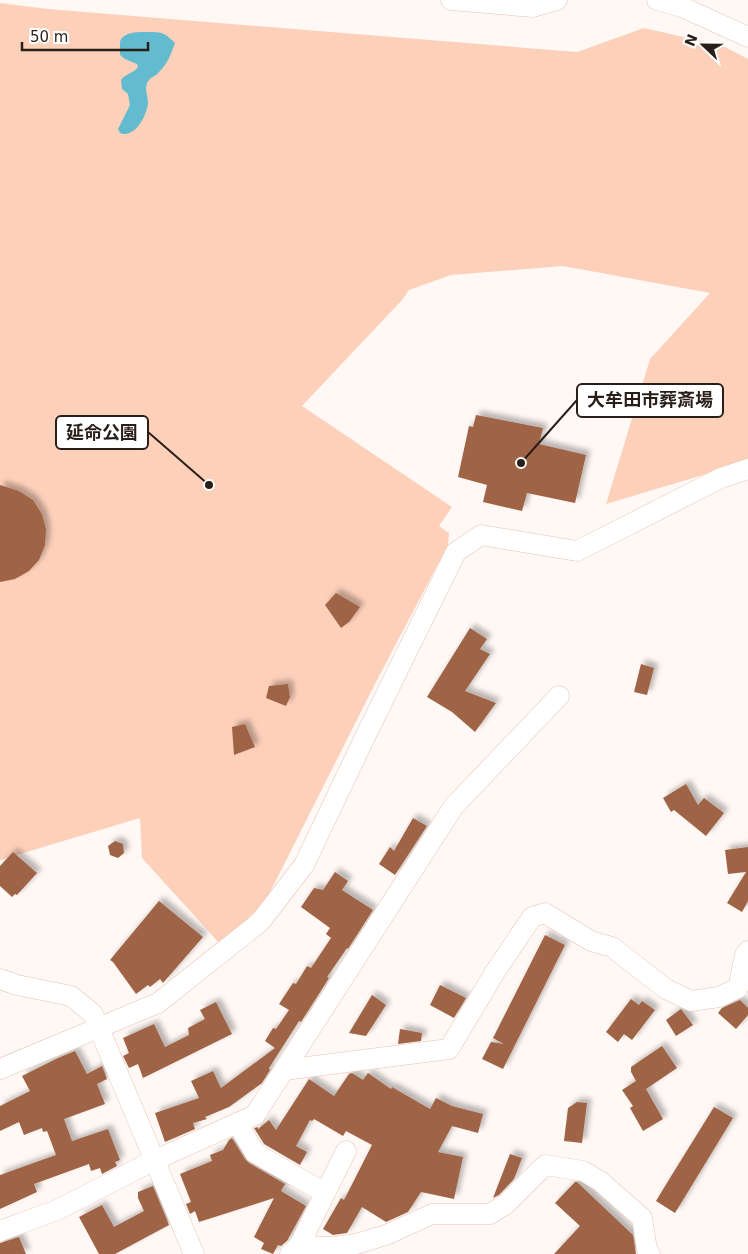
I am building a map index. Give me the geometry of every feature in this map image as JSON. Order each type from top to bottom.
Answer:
[{"type":"street","points":[[451,0],[534,7],[557,0]]},
{"type":"street","points":[[657,0],[682,7],[748,37]]},
{"type":"street","points":[[0,1069],[158,1003],[260,922],[304,865],[456,552],[481,535],[577,551],[721,478],[748,469]]},
{"type":"street","points":[[0,1231],[57,1210],[155,1160],[255,1115],[454,806],[559,696]]},
{"type":"street","points":[[284,1070],[449,1049],[495,972],[532,918],[545,913],[591,941],[612,947],[666,989],[691,1001],[719,998],[743,990],[745,955],[748,951]]},
{"type":"street","points":[[0,979],[17,985],[71,996],[93,1014],[194,1254]]},
{"type":"street","points":[[237,1123],[255,1154],[325,1193]]},
{"type":"street","points":[[295,1250],[346,1151]]},
{"type":"street","points":[[295,1250],[356,1244],[382,1246],[432,1214],[490,1214],[506,1204],[545,1165],[583,1171],[600,1181],[642,1218],[647,1250],[650,1254]]},
{"type":"shaded area","points":[[0,3],[48,9],[577,52],[644,28],[723,46],[748,59],[748,458],[733,466],[606,504],[650,359],[710,293],[563,266],[451,275],[409,290],[403,299],[302,406],[452,507],[439,526],[449,533],[448,545],[376,682],[266,900],[221,945],[142,858],[140,818],[0,860]]},
{"type":"water","points":[[153,32],[165,34],[175,43],[164,66],[147,82],[148,103],[143,119],[131,133],[120,133],[118,129],[130,105],[128,94],[122,89],[121,80],[138,67],[137,64],[120,55],[120,42],[125,35]]},
{"type":"building","points":[[476,415],[543,428],[539,444],[586,455],[575,503],[527,493],[522,511],[483,502],[487,485],[458,477],[469,426],[473,427]]},
{"type":"building","points":[[0,485],[19,491],[33,500],[42,514],[46,529],[45,545],[39,560],[29,571],[15,579],[0,582]]},
{"type":"building","points":[[336,593],[360,607],[349,622],[341,628],[325,605]]},
{"type":"building","points":[[470,628],[487,639],[480,649],[490,654],[465,691],[496,703],[475,732],[452,712],[427,697]]},
{"type":"building","points":[[641,664],[654,668],[647,695],[634,692]]},
{"type":"building","points":[[288,684],[290,697],[286,706],[266,698],[269,686]]},
{"type":"building","points":[[245,724],[255,747],[234,755],[232,727]]},
{"type":"building","points":[[686,784],[698,805],[704,798],[724,813],[706,836],[674,810],[671,812],[663,798]]},
{"type":"building","points":[[413,818],[427,826],[395,875],[379,864],[390,847],[394,851]]},
{"type":"building","points":[[115,841],[123,844],[124,853],[118,858],[110,855],[108,846]]},
{"type":"building","points":[[748,847],[748,901],[742,912],[727,903],[746,872],[728,874],[725,850]]},
{"type":"building","points":[[13,852],[37,873],[17,895],[15,894],[12,897],[0,886],[0,866]]},
{"type":"building","points":[[335,872],[348,881],[342,890],[373,910],[327,977],[329,978],[269,1068],[270,1070],[262,1083],[229,1107],[205,1117],[207,1119],[193,1123],[195,1129],[165,1142],[155,1113],[199,1098],[191,1081],[213,1071],[221,1088],[275,1048],[265,1041],[273,1028],[276,1029],[289,1010],[279,1004],[293,983],[296,984],[307,966],[311,968],[331,938],[326,934],[330,928],[301,907],[314,888],[323,890]]},
{"type":"building","points":[[159,901],[203,937],[163,983],[160,979],[136,994],[110,960]]},
{"type":"building","points":[[545,935],[565,945],[503,1069],[482,1059],[491,1042],[504,1044],[493,1038]]},
{"type":"building","points":[[440,985],[466,998],[454,1018],[430,1005]]},
{"type":"building","points":[[372,995],[386,1005],[366,1036],[349,1033]]},
{"type":"building","points":[[631,999],[639,1005],[642,1001],[655,1010],[632,1040],[624,1034],[618,1042],[606,1032]]},
{"type":"building","points":[[740,1000],[748,1008],[748,1015],[736,1029],[718,1013],[722,1008]]},
{"type":"building","points":[[216,1002],[232,1034],[143,1078],[138,1064],[129,1068],[123,1056],[129,1053],[123,1038],[154,1024],[165,1047],[189,1035],[188,1028],[205,1019],[200,1010]]},
{"type":"building","points":[[681,1009],[693,1025],[676,1036],[666,1020]]},
{"type":"building","points":[[400,1029],[422,1033],[421,1041],[398,1044]]},
{"type":"building","points":[[662,1046],[677,1068],[646,1089],[663,1119],[643,1131],[630,1108],[633,1106],[622,1090],[636,1081],[631,1072],[631,1067]]},
{"type":"building","points":[[75,1051],[87,1074],[102,1066],[107,1079],[97,1084],[105,1104],[64,1119],[72,1141],[108,1129],[120,1160],[115,1162],[117,1166],[102,1174],[100,1168],[91,1171],[89,1164],[34,1184],[37,1192],[0,1209],[0,1175],[56,1155],[47,1131],[43,1132],[42,1128],[24,1135],[19,1122],[0,1131],[0,1106],[30,1091],[22,1076]]},
{"type":"building","points":[[352,1073],[363,1080],[368,1073],[391,1089],[392,1087],[430,1109],[436,1098],[452,1106],[483,1114],[478,1133],[452,1126],[438,1152],[463,1157],[454,1199],[421,1192],[408,1212],[386,1222],[362,1207],[347,1233],[333,1235],[323,1229],[341,1198],[344,1200],[372,1145],[346,1131],[343,1136],[314,1119],[310,1120],[296,1146],[307,1152],[300,1165],[264,1144],[254,1128],[258,1127],[258,1129],[269,1120],[276,1130],[309,1079],[334,1096],[349,1074]]},
{"type":"building","points":[[577,1102],[587,1103],[582,1143],[564,1141],[568,1108]]},
{"type":"building","points":[[714,1107],[733,1118],[675,1213],[656,1201]]},
{"type":"building","points":[[232,1138],[249,1163],[285,1184],[281,1191],[306,1206],[287,1241],[281,1246],[278,1245],[273,1254],[261,1249],[264,1243],[254,1237],[274,1198],[199,1222],[195,1211],[190,1214],[186,1204],[191,1202],[180,1174],[212,1161],[210,1155],[223,1150]]},
{"type":"building","points":[[510,1154],[522,1158],[514,1179],[499,1195],[493,1198]]},
{"type":"building","points":[[575,1182],[633,1235],[636,1254],[554,1254],[580,1226],[555,1203]]},
{"type":"building","points":[[153,1186],[169,1225],[115,1254],[99,1254],[79,1217],[102,1205],[114,1227],[144,1211],[138,1198],[138,1192]]},
{"type":"building","points":[[19,1237],[26,1254],[0,1254],[0,1243]]},
{"type":"place","name":"大牟田市葬斎場","points":[[521,463]]},
{"type":"place","name":"延命公園","points":[[209,485]]}]
